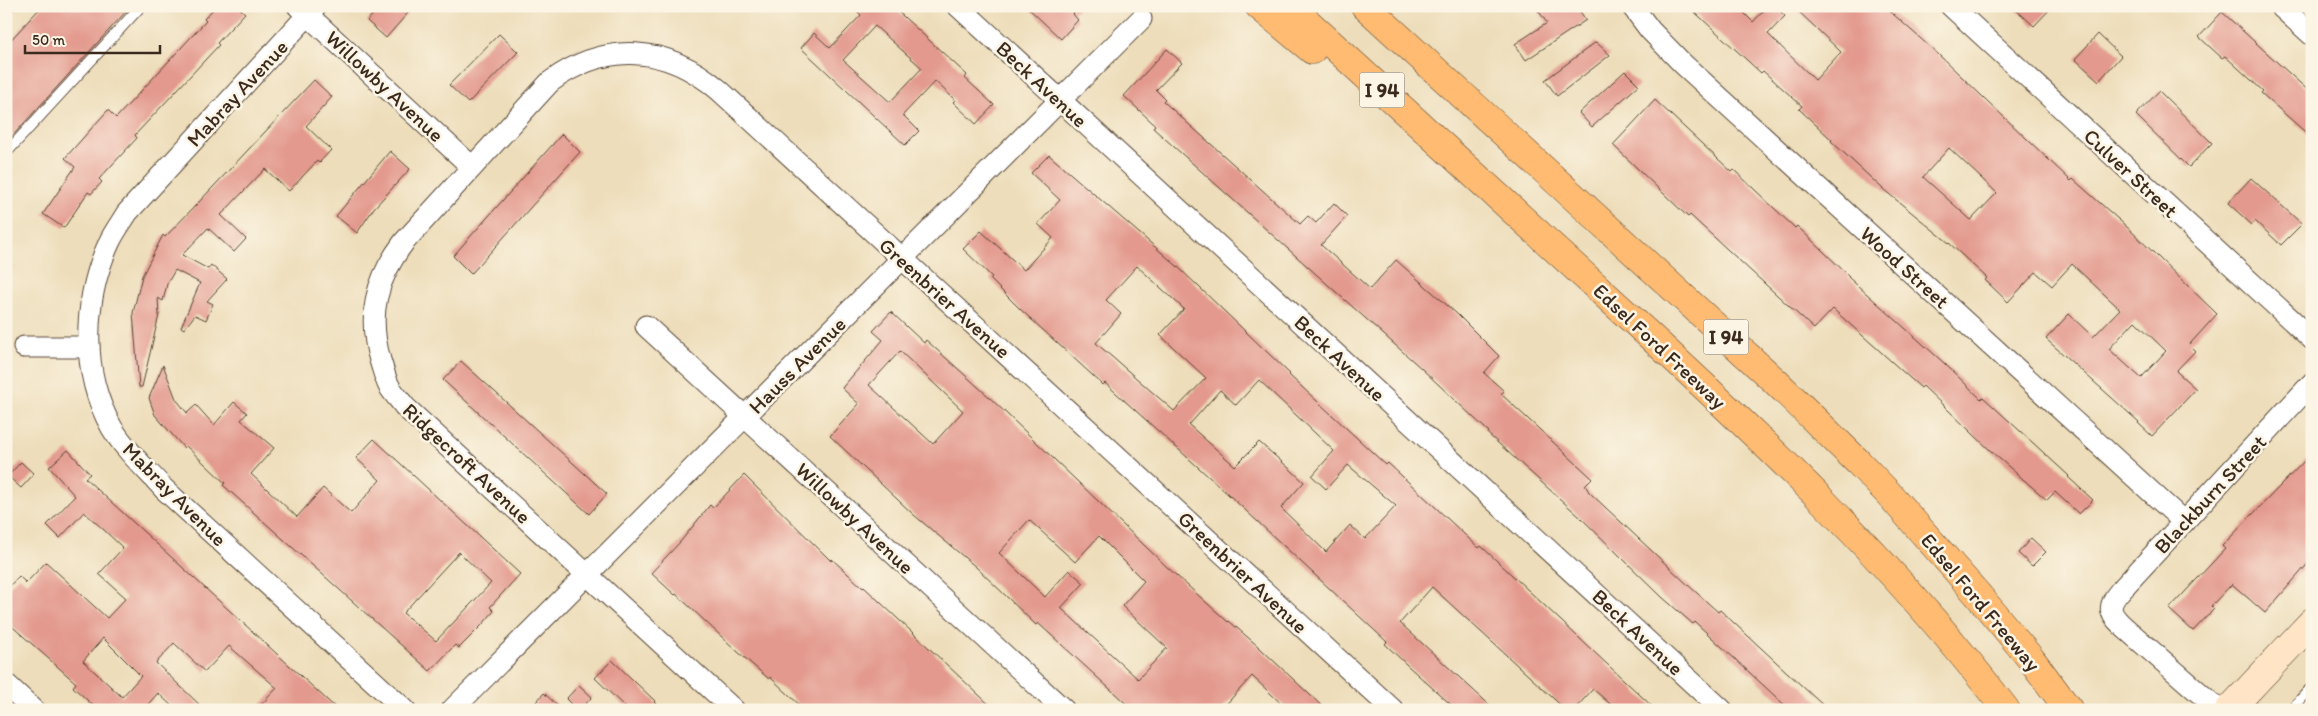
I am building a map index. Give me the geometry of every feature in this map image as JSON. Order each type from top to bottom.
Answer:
[{"type":"highway","points":[[1259,6],[1336,70],[1473,174]]},
{"type":"highway","name":"Edsel Ford Freeway","points":[[1290,6],[1807,483],[1889,569],[2006,710]]},
{"type":"highway","name":"Edsel Ford Freeway","points":[[1365,6],[1776,382],[1858,462],[1888,493],[1978,595],[2031,659],[2068,710]]},
{"type":"highway","points":[[1370,6],[1399,37]]},
{"type":"street","name":"Beck Avenue","points":[[958,6],[1722,710]]},
{"type":"street","name":"Wood Street","points":[[1632,6],[1650,30],[1684,64],[2184,522]]},
{"type":"street","name":"Culver Street","points":[[1951,6],[2312,339]]},
{"type":"street","points":[[2280,6],[2312,35]]},
{"type":"street","name":"Willowby Avenue","points":[[307,9],[472,167]]},
{"type":"street","name":"Mabray Avenue","points":[[307,9],[127,213],[110,241],[98,271],[90,308],[89,347],[92,374],[99,398],[112,426],[130,453],[164,489],[405,710]]},
{"type":"street","name":"Hauss Avenue","points":[[452,710],[746,418],[1140,19]]},
{"type":"street","name":"Greenbrier Avenue","points":[[472,167],[536,97],[565,71],[585,62],[619,54],[656,56],[680,64],[705,78],[1393,710]]},
{"type":"street","name":"Ridgecroft Avenue","points":[[472,167],[404,242],[392,258],[381,280],[374,307],[374,329],[377,350],[389,386],[405,407],[734,710]]},
{"type":"street","name":"Willowby Avenue","points":[[646,326],[1064,710]]},
{"type":"street","points":[[24,347],[89,347]]},
{"type":"street","name":"Blackburn Street","points":[[2218,710],[2125,628],[2115,618],[2110,606],[2120,591],[2312,383]]},
{"type":"street","points":[[2229,710],[2312,622]]},
{"type":"street","points":[[6,684],[34,710]]},
{"type":"lane","points":[[6,153],[141,6]]},
{"type":"lane","points":[[2291,710],[2312,687]]},
{"type":"building","points":[[42,6],[131,6],[6,143],[6,45]]},
{"type":"building","points":[[216,6],[237,6],[245,13],[217,43],[219,45],[135,135],[137,138],[99,179],[102,182],[91,194],[88,192],[64,228],[43,214],[75,167],[65,158],[108,110],[116,118],[206,21],[204,19]]},
{"type":"building","points":[[380,6],[414,6],[386,38],[367,21]]},
{"type":"building","points":[[852,6],[892,6],[967,75],[965,78],[994,105],[976,124],[935,81],[903,115],[919,131],[905,145],[801,48],[814,33],[830,48],[861,15]],"holes":[[[875,26],[922,68],[890,102],[843,60]]]},
{"type":"building","points":[[1026,6],[1080,6],[1073,14],[1078,20],[1061,39]]},
{"type":"building","points":[[1535,6],[1576,6],[1586,20],[1526,60],[1515,44],[1547,23]]},
{"type":"building","points":[[1688,6],[1737,6],[1753,22],[1768,6],[1775,6],[1785,16],[1768,34],[1815,80],[1841,52],[1793,6],[1884,6],[1939,55],[2071,181],[2073,179],[2127,227],[2217,314],[2189,345],[2195,351],[2176,371],[2196,389],[2152,436],[2139,422],[2046,339],[2069,314],[2093,337],[2120,309],[2072,264],[2052,286],[2036,272],[2008,302],[1985,280],[1987,278],[1949,243],[1883,189],[1831,141],[1799,109],[1802,106],[1763,71],[1761,73]],"holes":[[[1949,148],[1997,193],[1971,220],[1923,177]],[[2135,321],[2166,351],[2141,378],[2109,349]]]},
{"type":"building","points":[[2012,6],[2053,6],[2034,26]]},
{"type":"building","points":[[2222,12],[2312,94],[2312,138],[2261,93],[2263,91],[2225,56],[2222,58],[2199,37]]},
{"type":"building","points":[[499,34],[518,52],[468,103],[449,85]]},
{"type":"building","points":[[2098,34],[2121,56],[2099,81],[2075,59]]},
{"type":"building","points":[[1596,42],[1610,55],[1557,96],[1545,80]]},
{"type":"building","points":[[1167,49],[1182,63],[1156,90],[1165,99],[1163,101],[1300,224],[1308,216],[1316,223],[1334,203],[1347,216],[1321,245],[1370,289],[1396,260],[1457,314],[1499,356],[1484,373],[1504,391],[1501,394],[1592,478],[1585,485],[1589,492],[1687,584],[1718,612],[1720,610],[1828,710],[1790,710],[1695,622],[1693,624],[1662,597],[1580,517],[1488,434],[1489,432],[1422,369],[1153,128],[1155,125],[1124,96]]},
{"type":"building","points":[[1625,71],[1639,85],[1592,127],[1579,113]]},
{"type":"building","points":[[314,80],[332,97],[306,126],[331,150],[319,163],[317,161],[289,191],[265,169],[221,215],[246,239],[234,252],[208,228],[182,255],[208,269],[211,265],[227,279],[207,301],[213,304],[206,320],[195,315],[184,329],[181,327],[200,283],[175,270],[167,284],[163,301],[158,298],[159,315],[142,387],[139,387],[133,313],[142,276],[163,235],[165,237]]},
{"type":"building","points":[[2159,91],[2212,143],[2189,167],[2136,115]]},
{"type":"building","points":[[1655,100],[1732,172],[1734,170],[1795,228],[1797,226],[1848,277],[1944,363],[1981,399],[1983,397],[2093,500],[2079,514],[2055,492],[2047,500],[1993,453],[1923,386],[1921,388],[1833,309],[1814,329],[1690,215],[1688,217],[1613,145]]},
{"type":"building","points":[[562,134],[580,152],[471,274],[453,256]]},
{"type":"building","points":[[390,151],[410,169],[374,208],[357,233],[336,216]]},
{"type":"building","points":[[1049,155],[1177,266],[1289,375],[1386,465],[1388,463],[1479,548],[1481,546],[1656,710],[1617,710],[1593,689],[1574,710],[1566,710],[1432,587],[1400,623],[1495,710],[1457,710],[1408,666],[1385,644],[1387,642],[1229,495],[1105,383],[1103,385],[1019,308],[990,279],[992,277],[963,249],[981,231],[1024,270],[1053,238],[1038,224],[1060,200],[1031,173]],"holes":[[[1137,266],[1184,309],[1160,335],[1206,378],[1174,411],[1096,343],[1121,314],[1106,300]],[[1259,380],[1334,451],[1312,476],[1326,489],[1348,465],[1396,506],[1365,539],[1350,525],[1326,552],[1281,508],[1304,482],[1290,469],[1259,442],[1235,466],[1189,425],[1220,390],[1236,405]]]},
{"type":"building","points":[[2251,178],[2302,224],[2281,245],[2255,221],[2252,225],[2228,203]]},
{"type":"building","points":[[891,312],[924,343],[926,340],[987,395],[1167,567],[1260,648],[1326,710],[1288,710],[1252,676],[1221,710],[1133,710],[1038,623],[1036,625],[977,568],[914,515],[830,436],[859,404],[842,388],[883,340],[873,331]],"holes":[[[900,351],[963,411],[933,444],[869,385]],[[1029,520],[1075,562],[1099,536],[1144,581],[1122,606],[1167,648],[1138,679],[1061,608],[1084,583],[1069,570],[1045,597],[999,553]]]},
{"type":"building","points":[[461,361],[607,494],[589,514],[443,380]]},
{"type":"building","points":[[163,365],[176,399],[187,413],[196,405],[214,425],[234,402],[247,413],[241,420],[274,448],[251,474],[297,517],[323,488],[351,513],[380,480],[356,458],[374,439],[520,574],[490,607],[494,611],[482,625],[459,648],[455,645],[430,671],[223,485],[225,483],[186,446],[184,448],[155,415],[149,398]],"holes":[[[459,552],[491,583],[436,641],[403,613]]]},
{"type":"building","points":[[68,450],[90,474],[85,478],[338,710],[256,710],[277,688],[229,646],[205,672],[174,643],[156,663],[205,710],[176,710],[158,693],[143,710],[98,710],[73,687],[76,683],[6,621],[6,590],[19,576],[26,583],[46,562],[107,618],[126,598],[99,574],[123,548],[103,529],[84,512],[60,538],[47,525],[75,496],[49,467]],"holes":[[[103,638],[141,676],[122,697],[83,661]]]},
{"type":"building","points":[[2312,453],[2312,559],[2265,613],[2232,584],[2211,606],[2214,609],[2193,631],[2169,609],[2225,549],[2222,546]]},
{"type":"building","points":[[21,462],[34,474],[21,488],[8,476]]},
{"type":"building","points":[[744,475],[831,561],[832,559],[864,587],[995,710],[805,710],[651,573],[681,541],[710,505],[713,508]]},
{"type":"building","points":[[2031,538],[2046,552],[2032,566],[2018,553]]},
{"type":"building","points":[[612,660],[662,710],[628,710],[595,678]]},
{"type":"building","points":[[579,685],[592,697],[580,710],[577,710],[566,699]]},
{"type":"building","points":[[544,693],[562,710],[529,710]]}]
